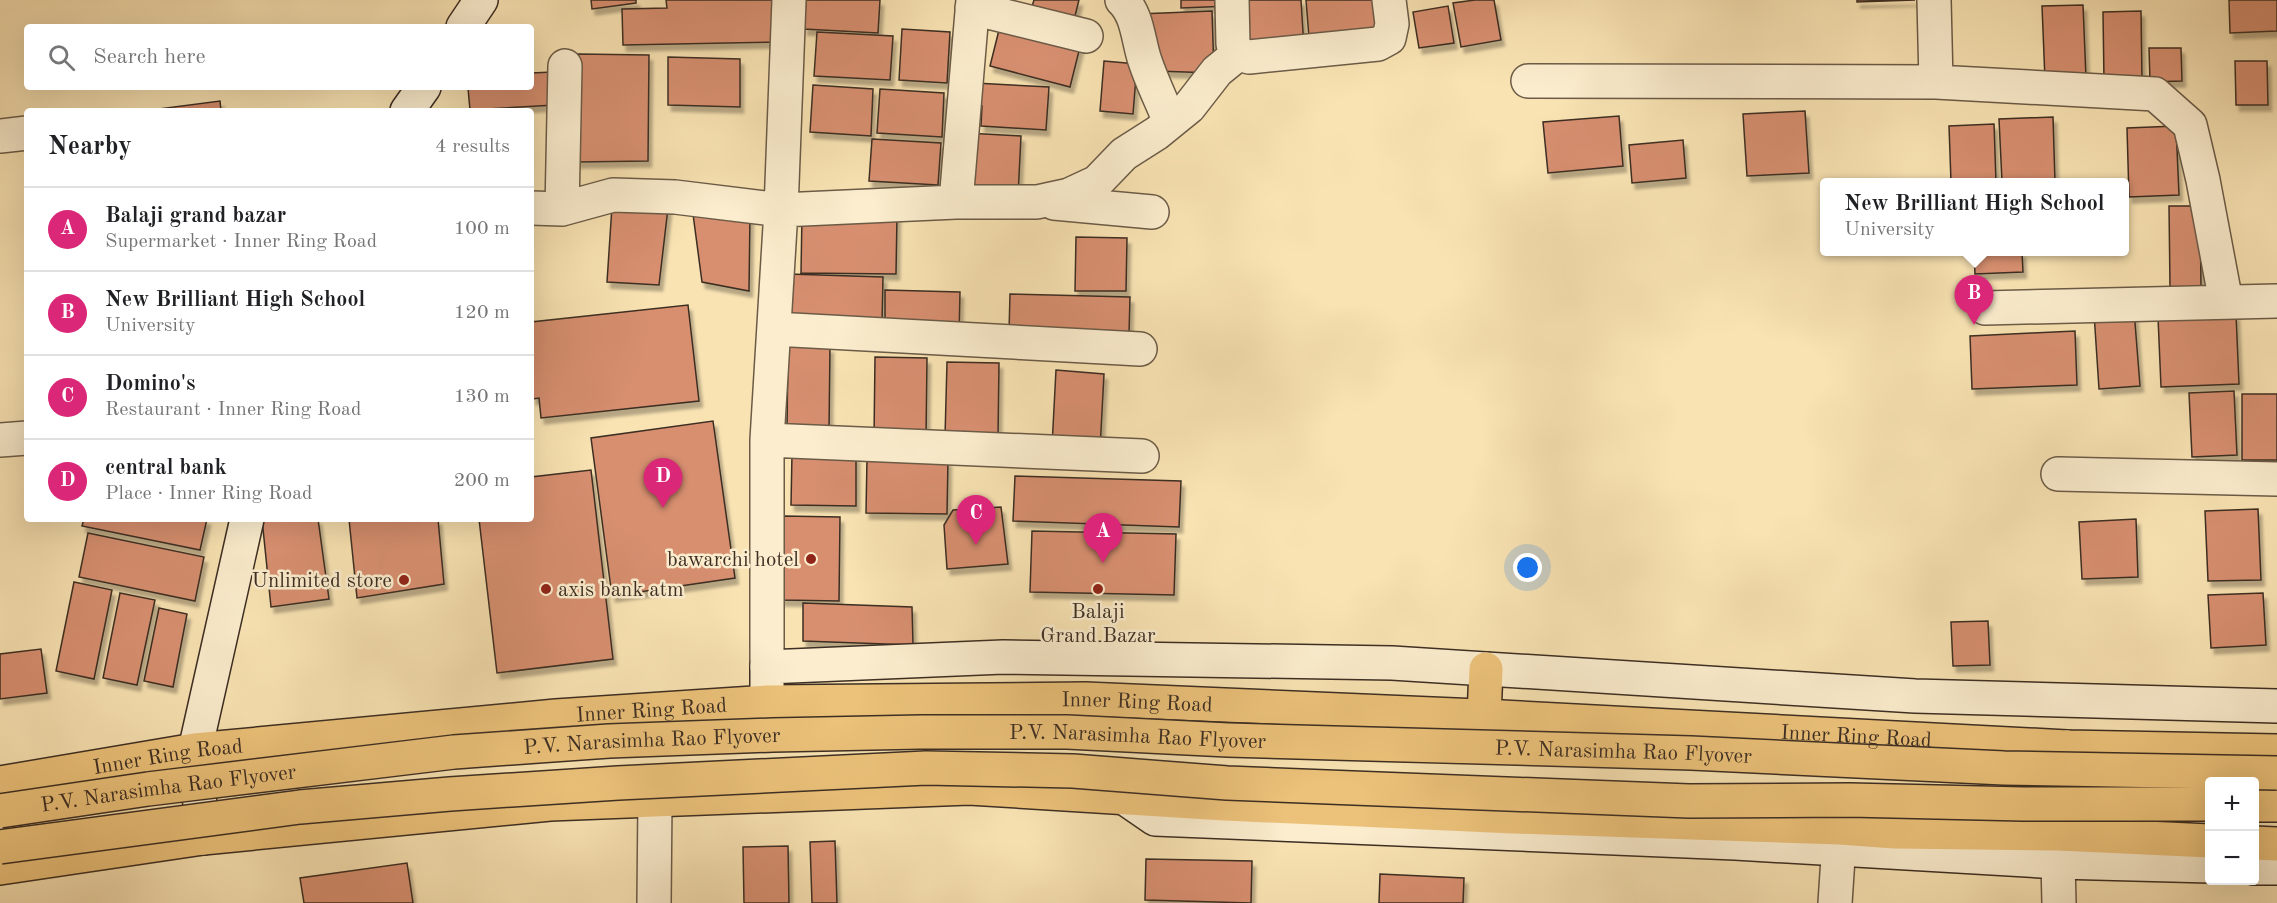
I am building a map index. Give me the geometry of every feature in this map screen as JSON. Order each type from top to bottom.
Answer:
[{"type":"main road","points":[[1484,717],[1486,669]]},
{"type":"main road","name":"Inner Ring Road","points":[[0,783],[195,750],[556,716],[767,702],[1085,699],[2067,747],[2277,751]]},
{"type":"main road","name":"P.V. Narasimha Rao Flyover","points":[[0,811],[148,789],[454,752],[633,740],[910,732],[1067,732],[1240,740],[1691,753],[2015,769],[2277,773]]},
{"type":"main road","name":"P.V. Narasimha Rao Flyover","points":[[0,847],[300,807],[416,797],[618,783],[926,768],[1073,771],[1227,783],[1689,801],[1850,800],[2023,804],[2205,804]]},
{"type":"main road","points":[[0,868],[203,838],[550,804],[969,788],[1514,817],[1840,838],[1895,832],[2058,848],[2205,841]]},
{"type":"main road","points":[[2259,805],[2277,805]]},
{"type":"main road","points":[[2259,843],[2277,844]]},
{"type":"street","points":[[466,24],[482,0]]},
{"type":"street","points":[[767,702],[767,440],[781,210],[789,0]]},
{"type":"street","points":[[1122,0],[1128,5],[1133,15],[1145,62],[1170,122]]},
{"type":"street","points":[[1232,0],[1233,44],[1238,54],[1249,57],[1378,44],[1389,38],[1392,24],[1389,0]]},
{"type":"street","points":[[1934,0],[1936,82]]},
{"type":"street","points":[[956,202],[973,4],[1086,36]]},
{"type":"street","points":[[1037,202],[1069,195],[1096,182],[1124,154],[1189,107],[1217,71],[1238,54]]},
{"type":"street","points":[[565,66],[547,208],[613,195],[675,197],[781,210],[956,202],[1037,202],[1152,212]]},
{"type":"street","points":[[1528,81],[1936,82],[2155,94],[2190,125],[2226,302]]},
{"type":"street","points":[[409,108],[421,90]]},
{"type":"street","points":[[0,136],[24,133]]},
{"type":"street","points":[[1985,308],[2277,301]]},
{"type":"street","points":[[774,329],[1140,349]]},
{"type":"street","points":[[0,440],[24,438]]},
{"type":"street","points":[[767,440],[1142,456]]},
{"type":"street","points":[[2058,474],[2277,479]]},
{"type":"street","points":[[203,838],[195,750],[246,522]]},
{"type":"street","points":[[767,667],[1003,657],[1392,663],[1915,696],[2277,706]]},
{"type":"street","points":[[2060,903],[2058,848],[2067,747]]},
{"type":"street","points":[[654,903],[655,800]]},
{"type":"street","points":[[1835,903],[1840,838]]},
{"type":"street","points":[[2058,848],[2205,865]]},
{"type":"street","points":[[2259,868],[2277,868]]},
{"type":"building","points":[[591,0],[636,0],[636,3],[592,9]]},
{"type":"building","points":[[666,0],[778,0],[779,42],[623,45],[622,9],[667,8]]},
{"type":"building","points":[[806,0],[880,0],[878,33],[804,29]]},
{"type":"building","points":[[1034,0],[1079,0],[1073,24],[1030,13]]},
{"type":"building","points":[[1181,0],[1229,0],[1230,6],[1181,8]]},
{"type":"building","points":[[1247,0],[1301,0],[1304,48],[1250,51]]},
{"type":"building","points":[[1306,0],[1374,0],[1378,44],[1310,50]]},
{"type":"building","points":[[1494,0],[1501,40],[1461,47],[1453,3]]},
{"type":"building","points":[[1857,0],[1915,0],[1857,2]]},
{"type":"building","points":[[2229,0],[2277,0],[2277,31],[2230,33]]},
{"type":"building","points":[[2083,5],[2086,78],[2045,80],[2042,6]]},
{"type":"building","points":[[1448,6],[1454,43],[1419,48],[1413,12]]},
{"type":"building","points":[[1212,11],[1214,73],[1156,71],[1139,14]]},
{"type":"building","points":[[2141,11],[2142,80],[2104,81],[2103,12]]},
{"type":"building","points":[[1000,26],[1080,47],[1070,87],[990,66]]},
{"type":"building","points":[[902,29],[950,32],[947,83],[899,80]]},
{"type":"building","points":[[817,32],[893,36],[890,80],[814,76]]},
{"type":"building","points":[[2149,48],[2181,48],[2182,81],[2150,82]]},
{"type":"building","points":[[578,54],[649,55],[648,161],[576,162]]},
{"type":"building","points":[[668,57],[740,59],[740,107],[668,105]]},
{"type":"building","points":[[1104,61],[1137,64],[1133,114],[1100,111]]},
{"type":"building","points":[[2235,61],[2267,61],[2268,105],[2236,105]]},
{"type":"building","points":[[553,72],[555,105],[470,108],[468,90],[534,90],[534,73]]},
{"type":"building","points":[[975,83],[1049,87],[1046,130],[981,126],[982,106],[974,105]]},
{"type":"building","points":[[813,85],[873,89],[871,136],[810,132]]},
{"type":"building","points":[[880,89],[944,93],[942,137],[877,133]]},
{"type":"building","points":[[220,101],[221,108],[166,108]]},
{"type":"building","points":[[1805,111],[1809,173],[1747,176],[1743,114]]},
{"type":"building","points":[[1619,116],[1623,166],[1548,173],[1543,122]]},
{"type":"building","points":[[2053,117],[2055,178],[2002,178],[1999,119]]},
{"type":"building","points":[[1994,124],[1996,178],[1951,178],[1949,126]]},
{"type":"building","points":[[2176,126],[2179,195],[2129,197],[2127,128]]},
{"type":"building","points":[[966,133],[1021,136],[1018,196],[962,193]]},
{"type":"building","points":[[872,139],[941,143],[938,185],[869,181]]},
{"type":"building","points":[[1683,140],[1686,178],[1632,183],[1629,145]]},
{"type":"building","points":[[612,206],[668,208],[659,285],[607,282]]},
{"type":"building","points":[[2169,206],[2200,206],[2201,287],[2170,287]]},
{"type":"building","points":[[693,214],[750,214],[749,291],[702,282]]},
{"type":"building","points":[[802,214],[897,216],[896,274],[801,273]]},
{"type":"building","points":[[1076,237],[1127,238],[1126,291],[1075,291]]},
{"type":"building","points":[[1974,256],[2022,256],[2023,272],[1975,274]]},
{"type":"building","points":[[788,274],[883,277],[882,324],[787,320]]},
{"type":"building","points":[[885,290],[960,292],[959,336],[885,335]]},
{"type":"building","points":[[1010,294],[1130,297],[1129,334],[1009,332]]},
{"type":"building","points":[[688,305],[699,401],[541,418],[539,398],[534,399],[534,322]]},
{"type":"building","points":[[2134,310],[2140,386],[2099,389],[2094,313]]},
{"type":"building","points":[[2236,314],[2239,384],[2161,387],[2158,317]]},
{"type":"building","points":[[2075,331],[2077,385],[1972,389],[1970,336]]},
{"type":"building","points":[[788,347],[830,347],[829,430],[787,429]]},
{"type":"building","points":[[875,357],[927,358],[926,438],[874,438]]},
{"type":"building","points":[[947,362],[999,363],[998,438],[945,437]]},
{"type":"building","points":[[1056,370],[1104,374],[1100,449],[1052,446]]},
{"type":"building","points":[[2234,391],[2237,455],[2192,457],[2189,393]]},
{"type":"building","points":[[2242,394],[2277,394],[2277,460],[2242,460]]},
{"type":"building","points":[[713,421],[735,578],[612,596],[591,438]]},
{"type":"building","points":[[792,454],[856,456],[856,506],[791,505]]},
{"type":"building","points":[[867,458],[948,460],[947,514],[866,513]]},
{"type":"building","name":"axis bank atm","points":[[591,470],[613,659],[497,673],[479,522],[534,522],[534,477]]},
{"type":"building","points":[[1015,476],[1181,481],[1179,527],[1013,521]]},
{"type":"building","points":[[1001,507],[1008,564],[947,569],[944,525],[953,510]]},
{"type":"building","points":[[2258,509],[2261,580],[2208,581],[2205,511]]},
{"type":"building","name":"bawarchi hotel","points":[[783,516],[840,517],[839,601],[781,600]]},
{"type":"building","points":[[2136,519],[2138,577],[2082,579],[2079,522]]},
{"type":"building","points":[[83,522],[206,522],[200,550],[82,526]]},
{"type":"building","points":[[262,522],[318,522],[329,599],[271,607]]},
{"type":"building","points":[[349,522],[438,522],[444,584],[357,598]]},
{"type":"building","name":"Balaji Grand Bazar","points":[[1032,531],[1176,534],[1174,595],[1030,592]]},
{"type":"building","name":"Balaji Grand Bazar","points":[[1032,531],[1176,534],[1174,595],[1030,592]]},
{"type":"building","points":[[88,533],[204,557],[195,601],[79,577]]},
{"type":"building","points":[[74,582],[112,590],[94,679],[56,671]]},
{"type":"building","points":[[120,593],[155,600],[137,685],[103,678]]},
{"type":"building","points":[[2263,593],[2266,645],[2211,648],[2208,595]]},
{"type":"building","points":[[803,603],[912,607],[913,645],[803,641]]},
{"type":"building","points":[[159,608],[187,614],[173,687],[144,681]]},
{"type":"building","points":[[1988,621],[1990,665],[1953,666],[1951,622]]},
{"type":"building","points":[[41,649],[47,693],[0,699],[0,654]]},
{"type":"building","points":[[835,841],[837,903],[812,903],[810,842]]},
{"type":"building","points":[[788,846],[789,903],[744,903],[743,847]]},
{"type":"building","points":[[1146,859],[1252,861],[1251,903],[1145,900]]},
{"type":"building","points":[[407,863],[413,903],[304,903],[300,878]]},
{"type":"building","points":[[1380,874],[1464,878],[1463,903],[1379,903]]},
{"type":"place","name":"New Brilliant High School","points":[[1974,325]]},
{"type":"place","name":"central bank","points":[[663,508]]},
{"type":"place","name":"Domino's","points":[[976,545]]},
{"type":"place","name":"bawarchi hotel","points":[[811,559]]},
{"type":"place","name":"Balaji grand bazar","points":[[1103,563]]},
{"type":"place","name":"Unlimited store","points":[[404,580]]},
{"type":"place","name":"axis bank atm","points":[[546,589]]},
{"type":"place","name":"Balaji Grand Bazar","points":[[1098,589]]}]
